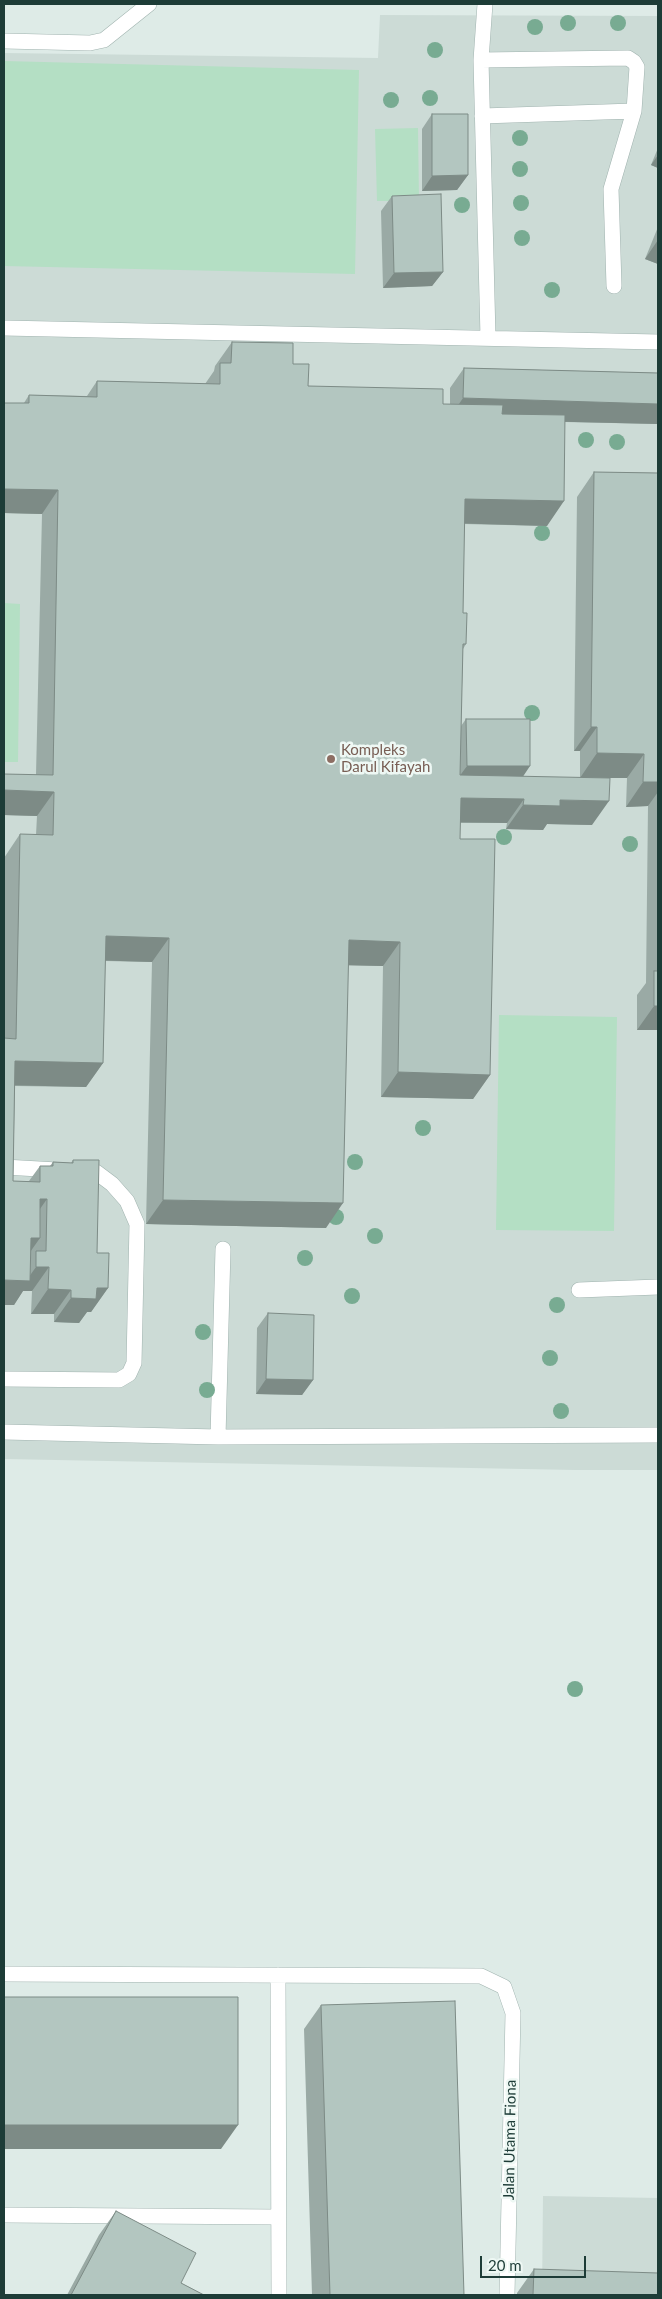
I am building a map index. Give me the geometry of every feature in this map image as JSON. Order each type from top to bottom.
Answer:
[{"type":"lane","points":[[4,41],[90,43],[104,40],[149,4]]},
{"type":"lane","points":[[485,4],[481,60],[488,337]]},
{"type":"lane","points":[[481,60],[628,58],[637,67],[634,112],[611,189],[614,286]]},
{"type":"lane","points":[[482,116],[634,112]]},
{"type":"lane","points":[[4,328],[658,342]]},
{"type":"lane","points":[[4,1167],[96,1172],[112,1184],[127,1201],[137,1224],[134,1363],[130,1374],[119,1380],[4,1379]]},
{"type":"lane","points":[[218,1437],[223,1249]]},
{"type":"lane","points":[[579,1290],[658,1287]]},
{"type":"lane","points":[[4,1432],[218,1437],[658,1435]]},
{"type":"lane","points":[[4,1974],[278,1975],[279,2295]]},
{"type":"lane","name":"Jalan Utama Fiona","points":[[278,1975],[480,1976],[504,1987],[513,2013],[507,2295]]},
{"type":"lane","points":[[4,2215],[278,2217]]},
{"type":"shaded area","name":"Kompleks Darul Kifayah","points":[[380,15],[658,16],[658,1470],[4,1459],[4,53],[378,58]]},
{"type":"shaded area","points":[[543,2196],[658,2198],[658,2295],[542,2295]]},
{"type":"green space","points":[[4,61],[359,70],[355,274],[4,266]]},
{"type":"green space","points":[[418,128],[419,201],[377,201],[375,129]]},
{"type":"green space","points":[[4,603],[20,604],[18,762],[4,762]]},
{"type":"green space","points":[[499,1015],[617,1017],[614,1231],[496,1230]]},
{"type":"building","points":[[432,114],[468,114],[468,175],[432,176]]},
{"type":"building","points":[[441,194],[443,272],[394,273],[392,196]]},
{"type":"building","points":[[232,342],[293,343],[293,364],[309,364],[308,386],[443,389],[443,404],[503,405],[502,414],[565,415],[564,501],[465,499],[463,613],[467,613],[466,644],[463,644],[460,775],[610,778],[609,801],[560,800],[560,806],[523,805],[524,799],[461,798],[460,839],[495,839],[490,1075],[398,1072],[400,942],[349,940],[343,1203],[163,1200],[169,938],[106,936],[103,1063],[15,1061],[13,1181],[40,1182],[40,1166],[53,1166],[53,1162],[73,1163],[73,1160],[99,1160],[97,1253],[109,1253],[108,1288],[97,1288],[96,1299],[71,1298],[71,1290],[48,1289],[49,1267],[36,1267],[36,1251],[46,1251],[47,1199],[40,1199],[40,1238],[31,1238],[30,1281],[4,1280],[4,1038],[16,1039],[20,834],[53,835],[54,792],[4,790],[4,774],[53,775],[58,490],[4,489],[4,403],[29,403],[29,395],[97,397],[97,381],[220,384],[220,363],[231,363]]},
{"type":"building","points":[[464,368],[658,373],[658,404],[463,398]]},
{"type":"building","points":[[594,472],[658,473],[658,782],[643,782],[644,754],[597,753],[597,727],[591,727]]},
{"type":"building","points":[[466,719],[530,719],[530,766],[467,766]]},
{"type":"building","points":[[654,971],[658,971],[658,1006],[654,1006]]},
{"type":"building","points":[[268,1313],[314,1315],[313,1380],[266,1379]]},
{"type":"building","points":[[4,1997],[238,1997],[238,2125],[4,2125]]},
{"type":"building","points":[[455,2001],[464,2295],[330,2295],[321,2005]]},
{"type":"building","points":[[116,2211],[196,2253],[181,2283],[204,2295],[71,2295]]},
{"type":"building","points":[[534,2269],[658,2273],[658,2295],[533,2295]]},
{"type":"place","name":"Kompleks Darul Kifayah","points":[[331,759]]}]
